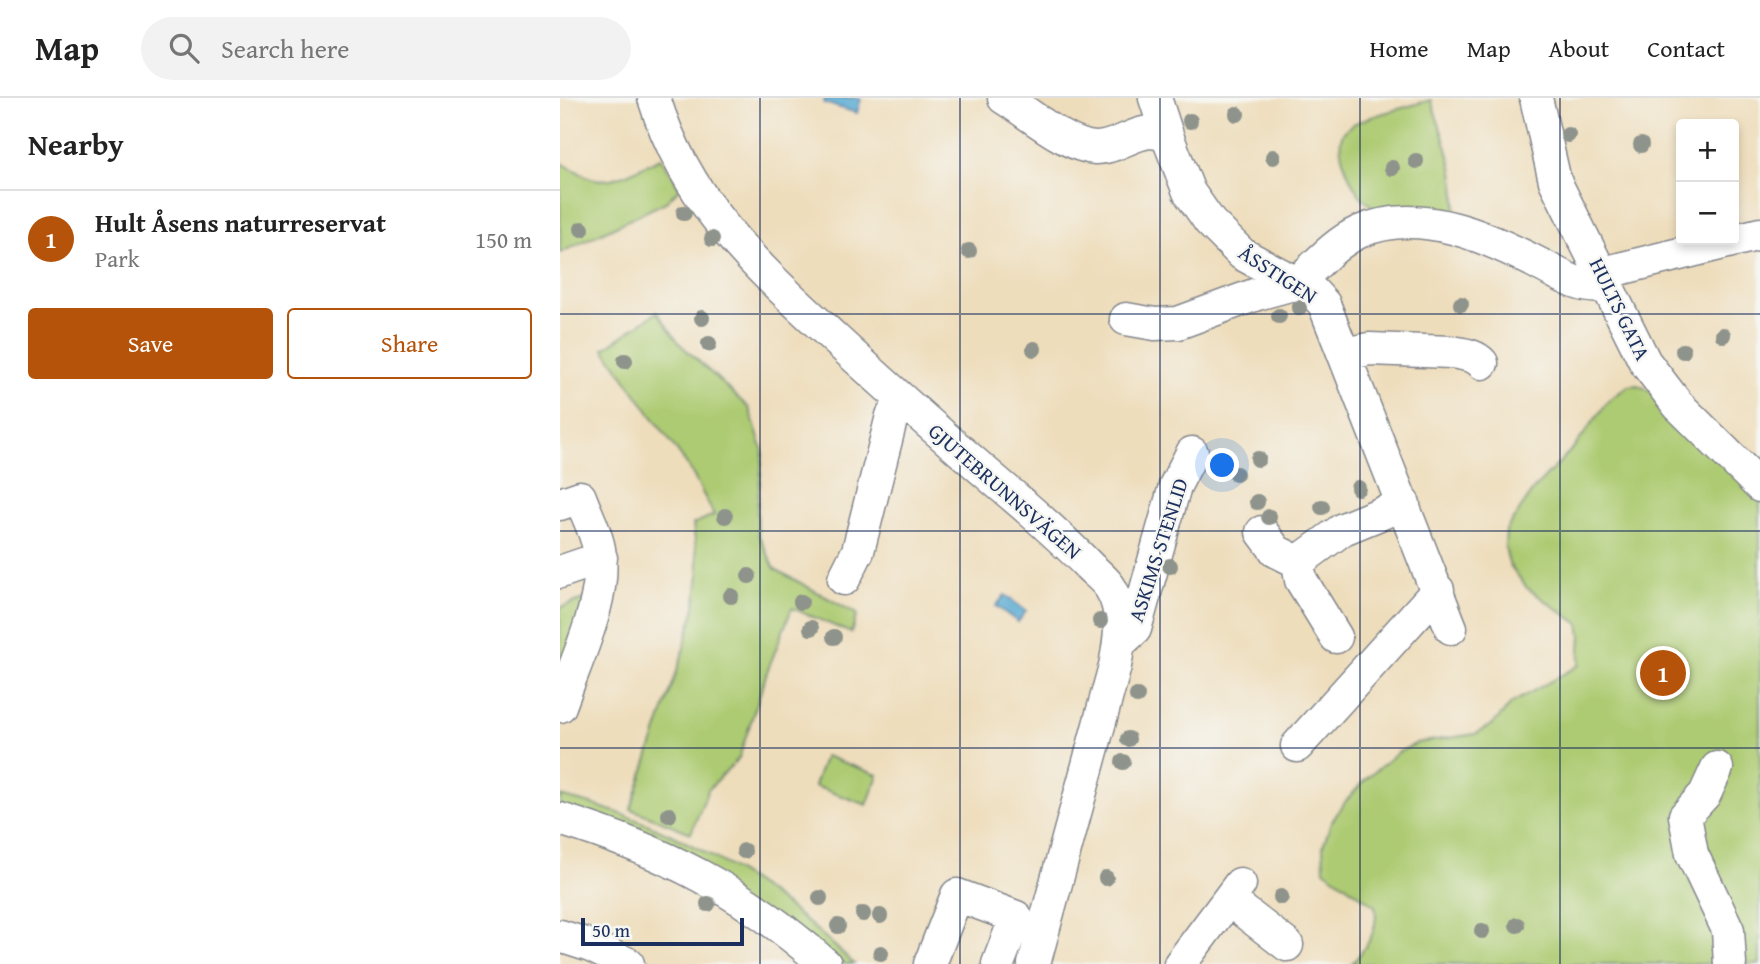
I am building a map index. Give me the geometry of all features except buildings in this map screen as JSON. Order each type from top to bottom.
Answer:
[{"type":"street","name":"GJUTEBRUNNSVÄGEN","points":[[654,98],[687,176],[721,225],[780,288],[903,401],[1042,521],[1110,587],[1121,609],[1119,644],[1096,739],[1034,964]]},
{"type":"street","points":[[1004,98],[1054,131],[1086,146],[1103,147],[1144,132],[1162,133],[1168,138]]},
{"type":"street","name":"ÅSSTIGEN","points":[[1155,98],[1189,192],[1210,222],[1242,254],[1313,292],[1324,304],[1451,628]]},
{"type":"street","name":"HULTS GATA","points":[[1536,98],[1555,181],[1645,362],[1658,383],[1678,405],[1760,486]]},
{"type":"street","points":[[1126,319],[1155,324],[1178,323],[1257,294],[1297,283],[1330,252],[1360,231],[1409,223],[1449,227],[1475,235],[1509,248],[1574,282],[1592,288],[1605,279],[1760,234]]},
{"type":"street","points":[[1345,354],[1369,349],[1452,352],[1472,357],[1482,363]]},
{"type":"street","points":[[844,579],[858,551],[892,416],[903,401]]},
{"type":"street","name":"ASKIMS STENLID","points":[[1119,644],[1135,629],[1175,486],[1192,453]]},
{"type":"street","points":[[560,706],[598,597],[601,577],[599,545],[570,501]]},
{"type":"street","points":[[1298,562],[1343,529],[1404,504]]},
{"type":"street","points":[[1262,533],[1276,551],[1298,562]]},
{"type":"street","points":[[560,572],[601,558]]},
{"type":"street","points":[[1298,562],[1301,580],[1336,637]]},
{"type":"street","points":[[1297,746],[1438,590]]},
{"type":"street","points":[[1717,768],[1705,793],[1685,816],[1692,854],[1728,930],[1730,964]]},
{"type":"street","points":[[560,819],[651,850],[691,870],[753,906],[825,964]]},
{"type":"street","points":[[1180,964],[1234,892],[1287,945]]},
{"type":"street","points":[[930,964],[957,895],[1016,917],[998,964]]},
{"type":"street","points":[[560,936],[628,964]]},
{"type":"green space","points":[[1431,100],[1454,175],[1456,205],[1453,218],[1380,211],[1364,200],[1353,184],[1342,157],[1342,137],[1346,130],[1361,121]]},
{"type":"green space","points":[[661,158],[680,188],[666,202],[560,253],[560,163],[600,180],[627,174]]},
{"type":"green space","points":[[657,312],[680,344],[749,408],[763,451],[757,510],[758,534],[775,569],[857,614],[851,633],[792,608],[767,672],[739,758],[708,790],[691,833],[631,809],[680,662],[695,607],[699,574],[693,524],[714,515],[690,469],[604,349]]},
{"type":"green space","points":[[1638,385],[1650,391],[1760,498],[1760,964],[1352,964],[1373,931],[1375,906],[1324,870],[1323,846],[1331,823],[1345,802],[1366,779],[1397,753],[1417,743],[1475,734],[1493,724],[1512,703],[1579,665],[1579,624],[1527,588],[1509,564],[1505,547],[1506,530],[1534,489],[1576,445],[1609,400],[1628,386]]},
{"type":"green space","points":[[589,597],[560,673],[560,608]]},
{"type":"green space","points":[[825,756],[878,775],[867,805],[814,786]]},
{"type":"green space","points":[[560,796],[602,807],[642,822],[681,839],[718,860],[789,908],[854,964],[845,964],[829,956],[560,807]]},
{"type":"water","points":[[825,98],[861,99],[857,113],[824,103]]},
{"type":"water","points":[[1005,595],[1026,611],[1018,622],[996,606]]},
{"type":"place","name":"Hult Åsens naturreservat","points":[[1663,673]]}]
